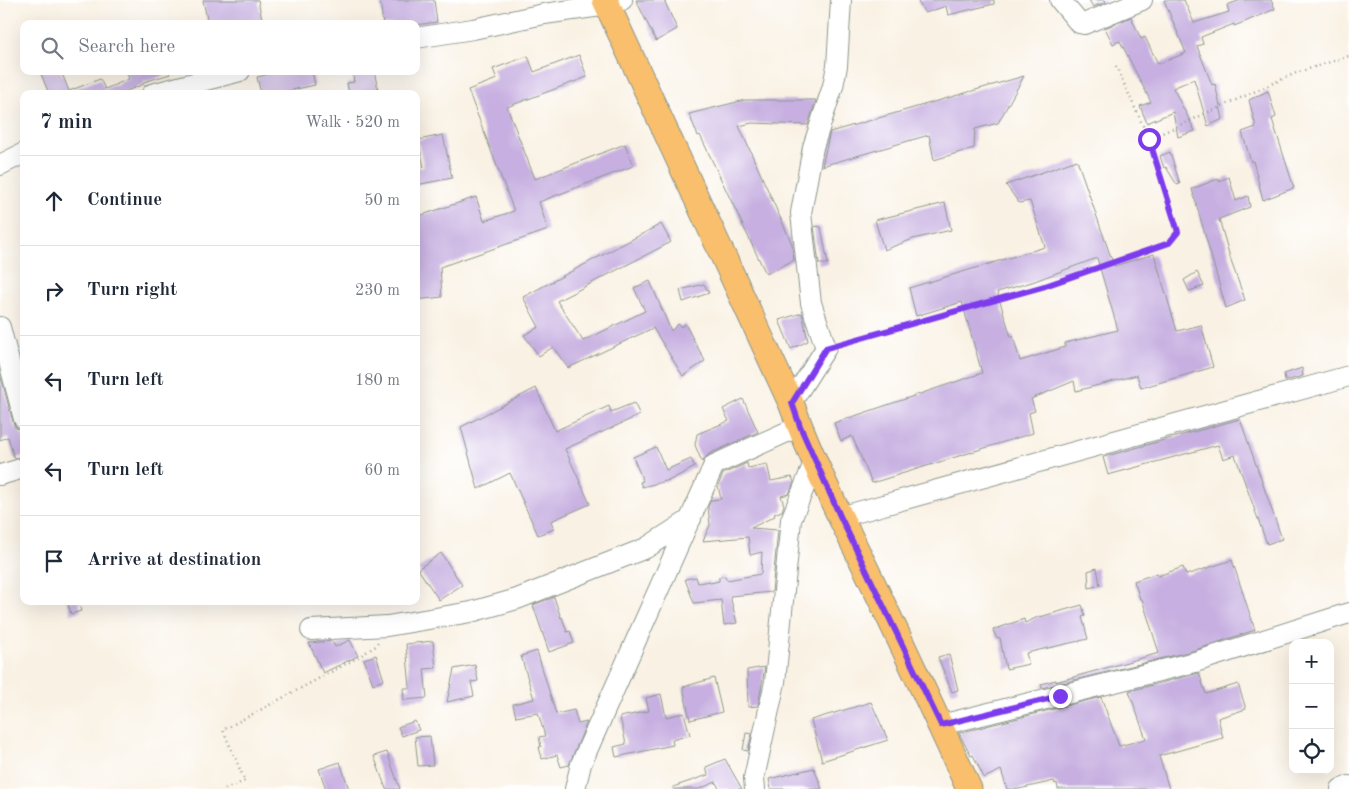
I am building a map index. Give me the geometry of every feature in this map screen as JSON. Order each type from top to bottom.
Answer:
[{"type":"main road","points":[[612,2],[792,403],[800,426],[840,516],[941,725],[969,789]]},
{"type":"street","points":[[792,403],[826,348],[811,303],[801,212],[813,147],[833,86],[837,66],[841,0]]},
{"type":"street","points":[[1060,0],[1079,23],[1084,24],[1142,0]]},
{"type":"street","points":[[420,37],[612,2]]},
{"type":"street","points":[[167,90],[225,75]]},
{"type":"street","points":[[0,164],[20,155]]},
{"type":"street","points":[[0,327],[20,404]]},
{"type":"street","points":[[840,516],[1349,376]]},
{"type":"street","points":[[575,789],[581,764],[714,465],[800,426]]},
{"type":"street","points":[[755,789],[754,778],[775,682],[791,520],[815,460]]},
{"type":"street","points":[[0,475],[20,469]]},
{"type":"street","points":[[311,630],[387,626],[471,612],[517,599],[646,548],[691,518]]},
{"type":"street","points":[[941,725],[1195,662],[1349,613]]},
{"type":"street","points":[[1341,789],[1349,786]]},
{"type":"path","points":[[1149,139],[1296,73],[1349,56]]},
{"type":"path","points":[[826,348],[1045,286],[1169,243],[1178,232],[1149,139],[1115,64]]},
{"type":"path","points":[[225,789],[245,781],[223,730],[376,646],[387,626]]},
{"type":"building","points":[[203,0],[258,0],[262,20],[207,20]]},
{"type":"building","points":[[380,0],[434,0],[437,22],[420,24],[420,20],[382,20]]},
{"type":"building","points":[[636,0],[664,0],[677,29],[656,41]]},
{"type":"building","points":[[917,0],[994,0],[994,4],[948,15],[946,6],[925,13]]},
{"type":"building","points":[[1089,0],[1105,0],[1106,2],[1093,7]]},
{"type":"building","points":[[1164,0],[1184,0],[1194,23],[1229,12],[1227,5],[1241,0],[1271,0],[1275,9],[1201,37],[1203,44],[1197,46],[1212,85],[1215,84],[1223,119],[1208,126],[1194,79],[1173,88],[1195,131],[1178,137],[1173,112],[1147,123],[1140,106],[1151,102],[1120,41],[1113,44],[1105,28],[1131,17],[1141,39],[1145,37],[1158,64],[1186,53]]},
{"type":"building","points":[[579,55],[587,77],[507,107],[535,179],[625,144],[633,166],[539,202],[548,230],[440,267],[442,297],[420,300],[420,216],[476,197],[484,221],[514,211],[468,90],[497,79],[493,69],[528,56],[534,72]]},
{"type":"building","points":[[42,75],[63,75],[69,90],[47,90]]},
{"type":"building","points":[[128,75],[167,75],[144,82],[144,84],[129,90],[72,90],[100,79],[105,89],[129,79]]},
{"type":"building","points":[[266,75],[313,75],[315,85],[292,90],[260,90],[257,77]]},
{"type":"building","points":[[353,75],[375,75],[378,90],[348,90],[347,83],[354,82]]},
{"type":"building","points":[[1024,76],[998,123],[975,129],[974,148],[934,160],[929,135],[822,166],[830,132]]},
{"type":"building","points":[[1268,91],[1276,117],[1272,119],[1294,188],[1263,200],[1253,161],[1251,162],[1242,132],[1256,127],[1249,100]]},
{"type":"building","points":[[745,100],[816,100],[808,125],[752,123],[739,126],[792,244],[794,260],[766,274],[689,114]]},
{"type":"building","points":[[443,135],[452,178],[420,184],[420,168],[424,167],[420,140]]},
{"type":"building","points":[[1170,152],[1180,184],[1177,185],[1166,167],[1164,168],[1160,156]]},
{"type":"building","points":[[1077,160],[1114,266],[1154,254],[1177,331],[1201,325],[1213,367],[1141,388],[1137,375],[1076,391],[1074,381],[1031,399],[1035,411],[1029,413],[1033,433],[872,483],[852,436],[841,441],[834,423],[982,373],[962,302],[916,316],[909,288],[1045,247],[1030,201],[1019,203],[1006,185]],"holes":[[[1097,258],[1118,330],[1065,343],[1065,347],[1020,361],[997,292],[1032,282]]]},
{"type":"building","points":[[1229,177],[1236,201],[1248,196],[1250,207],[1219,219],[1245,300],[1226,308],[1192,189]]},
{"type":"building","points":[[945,203],[951,230],[913,239],[884,250],[875,220]]},
{"type":"building","points":[[661,224],[671,242],[557,301],[583,341],[645,311],[634,288],[650,281],[671,331],[678,324],[681,327],[685,324],[705,361],[683,376],[653,328],[568,368],[553,347],[539,356],[524,335],[539,327],[523,297]]},
{"type":"building","points":[[814,226],[821,227],[828,264],[819,264]]},
{"type":"building","points":[[1197,272],[1204,286],[1189,291],[1184,280]]},
{"type":"building","points":[[704,284],[709,293],[683,302],[680,290]]},
{"type":"building","points":[[802,313],[808,341],[791,349],[779,320]]},
{"type":"building","points":[[1302,368],[1303,376],[1285,381],[1284,374]]},
{"type":"building","points":[[0,374],[13,422],[15,427],[20,430],[20,457],[14,458],[8,437],[0,440]]},
{"type":"building","points":[[536,388],[555,431],[609,406],[611,412],[634,403],[640,415],[565,449],[590,504],[551,521],[554,529],[538,535],[510,473],[478,489],[461,427]]},
{"type":"building","points":[[743,399],[758,432],[709,454],[702,462],[695,445],[697,434],[729,421],[723,409]]},
{"type":"building","points":[[1240,419],[1282,539],[1267,544],[1235,455],[1223,459],[1218,445],[1108,475],[1103,457]]},
{"type":"building","points":[[656,447],[666,470],[691,459],[695,467],[670,480],[642,487],[640,482],[643,481],[633,457]]},
{"type":"building","points":[[747,463],[748,468],[767,464],[771,481],[792,477],[794,482],[789,494],[781,496],[784,505],[782,511],[751,528],[778,530],[772,592],[730,596],[737,623],[724,625],[721,600],[694,603],[685,579],[696,577],[698,583],[710,581],[710,583],[719,581],[719,577],[725,576],[727,580],[761,574],[762,552],[750,555],[748,537],[703,541],[710,525],[708,507],[711,500],[721,499],[718,486],[723,474]]},
{"type":"building","points":[[441,553],[462,585],[439,600],[420,572],[420,568]]},
{"type":"building","points":[[1232,560],[1255,630],[1192,651],[1042,688],[1041,684],[1056,680],[1056,682],[1159,653],[1142,599],[1140,599],[1134,581],[1157,573],[1158,576],[1183,567],[1186,575]]},
{"type":"building","points":[[1097,568],[1100,585],[1089,588],[1088,571]]},
{"type":"building","points":[[554,597],[567,632],[570,631],[574,643],[549,652],[533,605]]},
{"type":"building","points":[[68,605],[79,605],[81,611],[71,614]]},
{"type":"building","points":[[1082,605],[1085,616],[1082,617],[1088,639],[1026,653],[1029,664],[1006,669],[1000,638],[997,639],[993,630],[1024,619],[1025,623],[1040,616]]},
{"type":"building","points":[[350,640],[358,656],[323,673],[309,643],[332,641],[335,647]]},
{"type":"building","points":[[433,641],[436,668],[424,669],[427,698],[404,700],[403,688],[410,688],[406,644]]},
{"type":"building","points":[[537,651],[556,714],[574,710],[578,724],[587,722],[569,765],[561,767],[557,755],[542,759],[539,737],[545,736],[538,713],[516,717],[513,704],[534,699],[521,656]]},
{"type":"building","points":[[949,654],[958,690],[952,692],[938,657]]},
{"type":"building","points":[[376,655],[384,680],[373,684],[364,659]]},
{"type":"building","points":[[475,665],[478,681],[471,682],[474,696],[447,702],[454,669]]},
{"type":"building","points":[[765,667],[758,706],[748,707],[747,670]]},
{"type":"building","points":[[1199,673],[1206,694],[1238,684],[1246,709],[1218,718],[1223,738],[1159,756],[1169,789],[1058,789],[1057,783],[1055,784],[1054,781],[1019,789],[1007,789],[1001,770],[984,778],[973,755],[971,756],[959,733],[1101,697],[1119,746],[1146,739],[1129,691]]},
{"type":"building","points":[[714,678],[722,712],[690,720],[683,687]]},
{"type":"building","points":[[661,694],[666,717],[684,713],[690,735],[672,740],[673,745],[616,757],[614,747],[626,744],[620,717],[649,711],[646,698]]},
{"type":"building","points":[[871,702],[888,740],[822,761],[811,720]]},
{"type":"building","points":[[415,721],[419,730],[402,736],[398,727]]},
{"type":"building","points":[[746,733],[752,734],[748,751],[743,750]]},
{"type":"building","points":[[430,736],[433,765],[418,766],[415,737]]},
{"type":"building","points":[[387,752],[400,789],[386,789],[374,756]]},
{"type":"building","points":[[725,759],[742,789],[719,789],[716,782],[699,789],[673,789],[673,787],[708,775],[706,767]]},
{"type":"building","points":[[340,762],[349,789],[326,789],[319,769]]},
{"type":"building","points":[[814,768],[822,789],[771,789],[769,779]]},
{"type":"route","points":[[1060,696],[941,725],[840,516],[800,426],[792,403],[826,348],[1045,286],[1169,243],[1178,232],[1149,139]]}]
